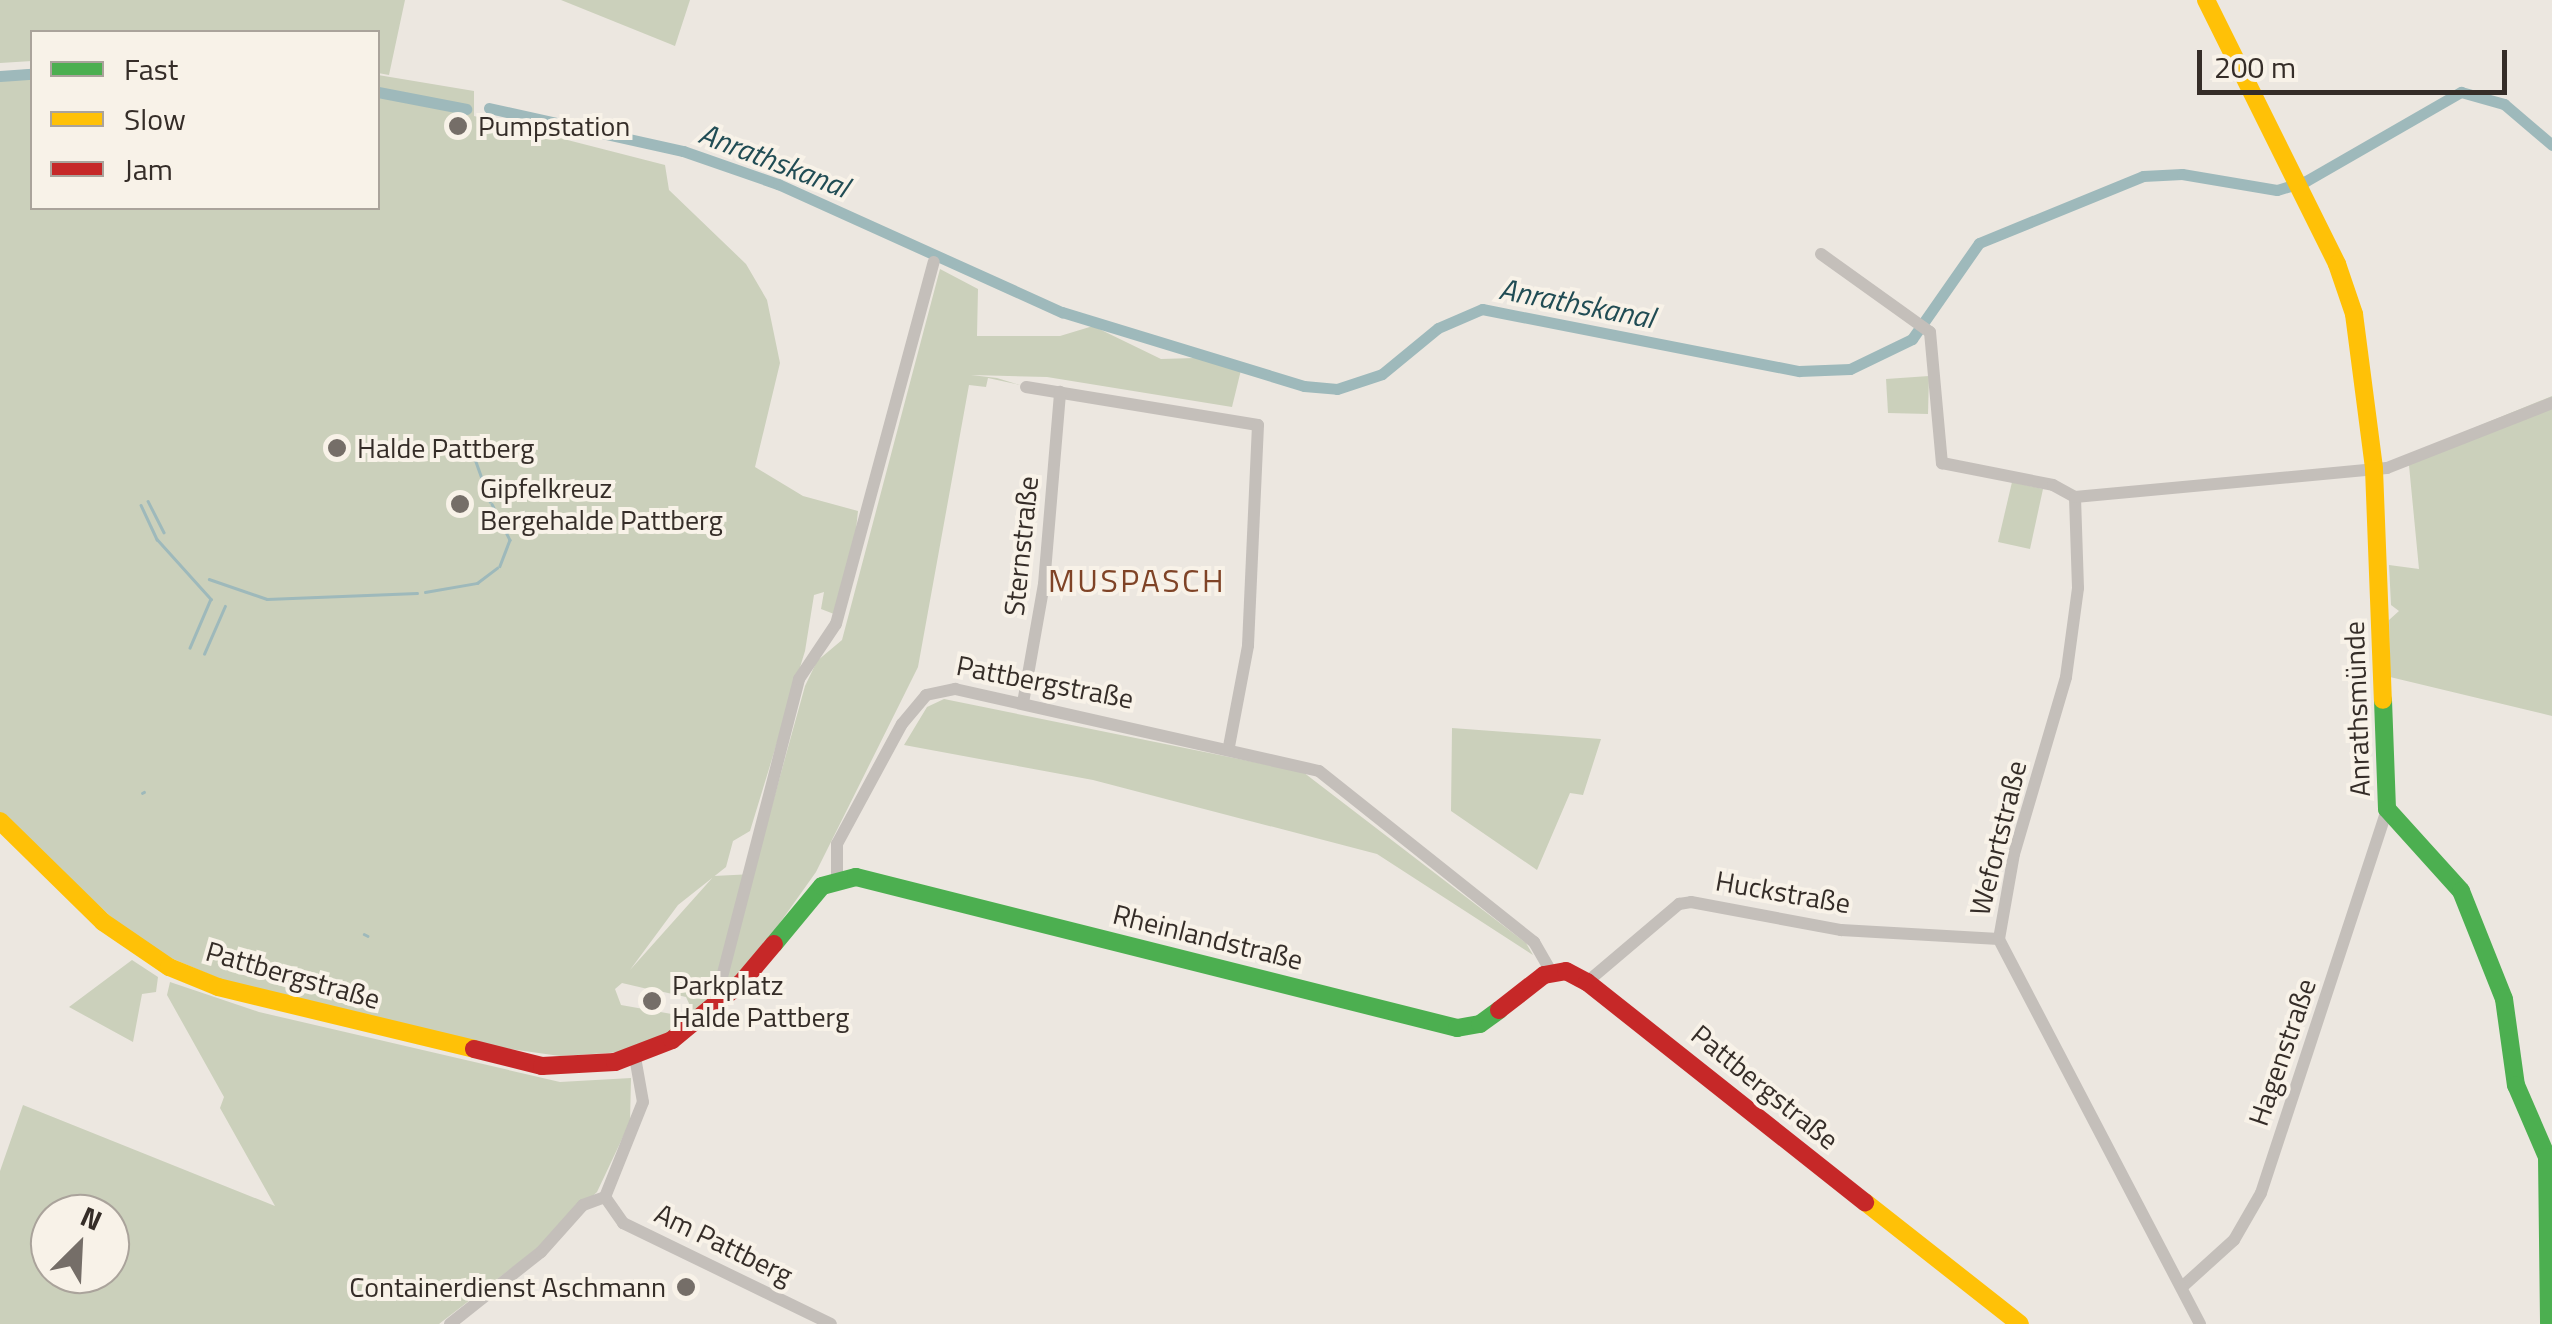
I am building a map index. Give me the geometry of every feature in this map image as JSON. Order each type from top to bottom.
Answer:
[{"type":"street","name":"Anrathsmünde","points":[[2206,0],[2307,202],[2354,314],[2374,469],[2387,809],[2461,891],[2504,1000],[2516,1085],[2547,1157],[2549,1324]]},
{"type":"street","points":[[1821,254],[1921,324],[1942,462],[1958,471],[2053,484],[2075,498],[2374,469],[2552,403]]},
{"type":"street","points":[[724,1000],[720,981],[799,679],[836,624],[934,262]]},
{"type":"street","points":[[1026,388],[1258,425],[1248,646],[1230,747]]},
{"type":"street","name":"Sternstraße","points":[[1023,703],[1044,584],[1060,392]]},
{"type":"street","name":"Wefortstraße","points":[[2075,498],[2078,588],[2066,678],[2014,854],[1999,939],[2200,1324]]},
{"type":"street","name":"Pattbergstraße","points":[[0,821],[134,947],[218,987],[542,1066],[635,1056],[684,1032],[724,1000],[809,900],[837,880],[837,844],[920,700],[944,688],[1230,747],[1319,771],[1534,942],[1550,972],[1588,982],[2020,1324]]},
{"type":"street","name":"Hagenstraße","points":[[2182,1287],[2234,1240],[2261,1193],[2387,809]]},
{"type":"street","name":"Rheinlandstraße","points":[[837,880],[874,881],[1456,1028],[1480,1024],[1550,972]]},
{"type":"street","name":"Huckstraße","points":[[1588,982],[1657,920],[1691,902],[1840,930],[1999,939]]},
{"type":"street","points":[[450,1324],[541,1252],[583,1205],[604,1198],[643,1102],[635,1056]]},
{"type":"street","name":"Am Pattberg","points":[[604,1198],[623,1222],[831,1324]]},
{"type":"green space","points":[[0,0],[405,0],[389,75],[380,73],[380,30],[30,30],[30,61],[0,63]]},
{"type":"green space","points":[[561,0],[690,0],[675,46]]},
{"type":"green space","points":[[30,69],[30,210],[380,210],[380,75],[474,91],[474,116],[665,165],[669,190],[746,264],[767,300],[780,363],[755,467],[803,496],[858,511],[854,548],[834,614],[821,609],[824,592],[814,595],[805,651],[750,831],[733,841],[726,867],[715,876],[753,874],[805,686],[817,661],[842,640],[940,269],[978,289],[977,336],[1060,336],[1093,326],[1161,359],[1195,358],[1241,370],[1232,407],[1047,377],[971,375],[997,378],[1020,385],[988,378],[986,387],[969,385],[918,667],[816,872],[747,969],[693,1012],[686,997],[659,991],[657,1000],[652,990],[622,983],[615,989],[621,1005],[683,1016],[687,1024],[623,1052],[560,1056],[467,1043],[232,984],[164,955],[122,927],[0,813],[0,72]],"holes":[[[712,878],[630,970],[678,905]]]},
{"type":"green space","points":[[1929,376],[1928,414],[1888,413],[1886,379]]},
{"type":"green space","points":[[2552,396],[2552,716],[2390,677],[2389,620],[2399,611],[2391,605],[2389,565],[2419,569],[2408,455]]},
{"type":"green space","points":[[2012,482],[2043,489],[2030,549],[1998,542]]},
{"type":"green space","points":[[944,699],[1303,772],[1526,943],[1533,955],[1377,854],[1093,780],[904,745],[927,707]]},
{"type":"green space","points":[[1452,728],[1601,739],[1583,795],[1570,793],[1537,870],[1451,811]]},
{"type":"green space","points":[[132,960],[158,977],[156,992],[142,994],[133,1042],[69,1007]]},
{"type":"green space","points":[[170,982],[259,1012],[560,1082],[631,1078],[630,1122],[597,1192],[544,1243],[439,1324],[0,1324],[0,1171],[23,1105],[275,1206],[220,1108],[224,1097],[167,995]]},
{"type":"waterway","name":"Anrathskanal","points":[[0,76],[30,74]]},
{"type":"waterway","name":"Anrathskanal","points":[[380,92],[466,109]]},
{"type":"waterway","name":"Anrathskanal","points":[[489,108],[683,151],[778,184],[1062,312],[1304,386],[1337,389],[1382,374],[1438,328],[1482,309],[1799,371],[1850,369],[1912,339],[1979,243],[2143,176],[2182,174],[2277,190],[2306,181],[2461,92],[2504,104],[2552,145]]},
{"type":"waterway","points":[[469,442],[490,501]]},
{"type":"waterway","points":[[148,501],[164,532]]},
{"type":"waterway","points":[[492,504],[510,540],[500,566]]},
{"type":"waterway","points":[[141,505],[157,539],[211,599],[190,648]]},
{"type":"waterway","points":[[425,592],[477,583],[497,568]]},
{"type":"waterway","points":[[209,579],[267,599],[417,593]]},
{"type":"waterway","points":[[204,654],[225,606]]},
{"type":"waterway","points":[[364,934],[368,936]]},
{"type":"traffic: fast","points":[[2383,700],[2387,809],[2461,891],[2504,999],[2516,1085],[2547,1157],[2549,1324]]},
{"type":"traffic: fast","points":[[774,944],[822,886],[856,877],[1457,1028],[1480,1024],[1499,1010]]},
{"type":"traffic: slow","points":[[2206,0],[2337,264],[2354,314],[2374,469],[2383,700]]},
{"type":"traffic: slow","points":[[0,821],[103,922],[169,967],[218,987],[474,1049]]},
{"type":"traffic: slow","points":[[1865,1202],[2020,1324]]},
{"type":"traffic: jam","points":[[474,1049],[542,1066],[615,1062],[672,1040],[741,983],[774,944]]},
{"type":"traffic: jam","points":[[1499,1010],[1544,975],[1566,971],[1587,982],[1865,1202]]},
{"type":"place","name":"Pumpstation","points":[[458,126]]},
{"type":"place","name":"Halde Pattberg","points":[[337,448]]},
{"type":"place","name":"Gipfelkreuz Bergehalde Pattberg","points":[[460,504]]},
{"type":"place","name":"Parkplatz Halde Pattberg","points":[[652,1001]]},
{"type":"place","name":"Containerdienst Aschmann","points":[[686,1287]]},
{"type":"district","name":"MUSPASCH","points":[[1137,580]]}]
